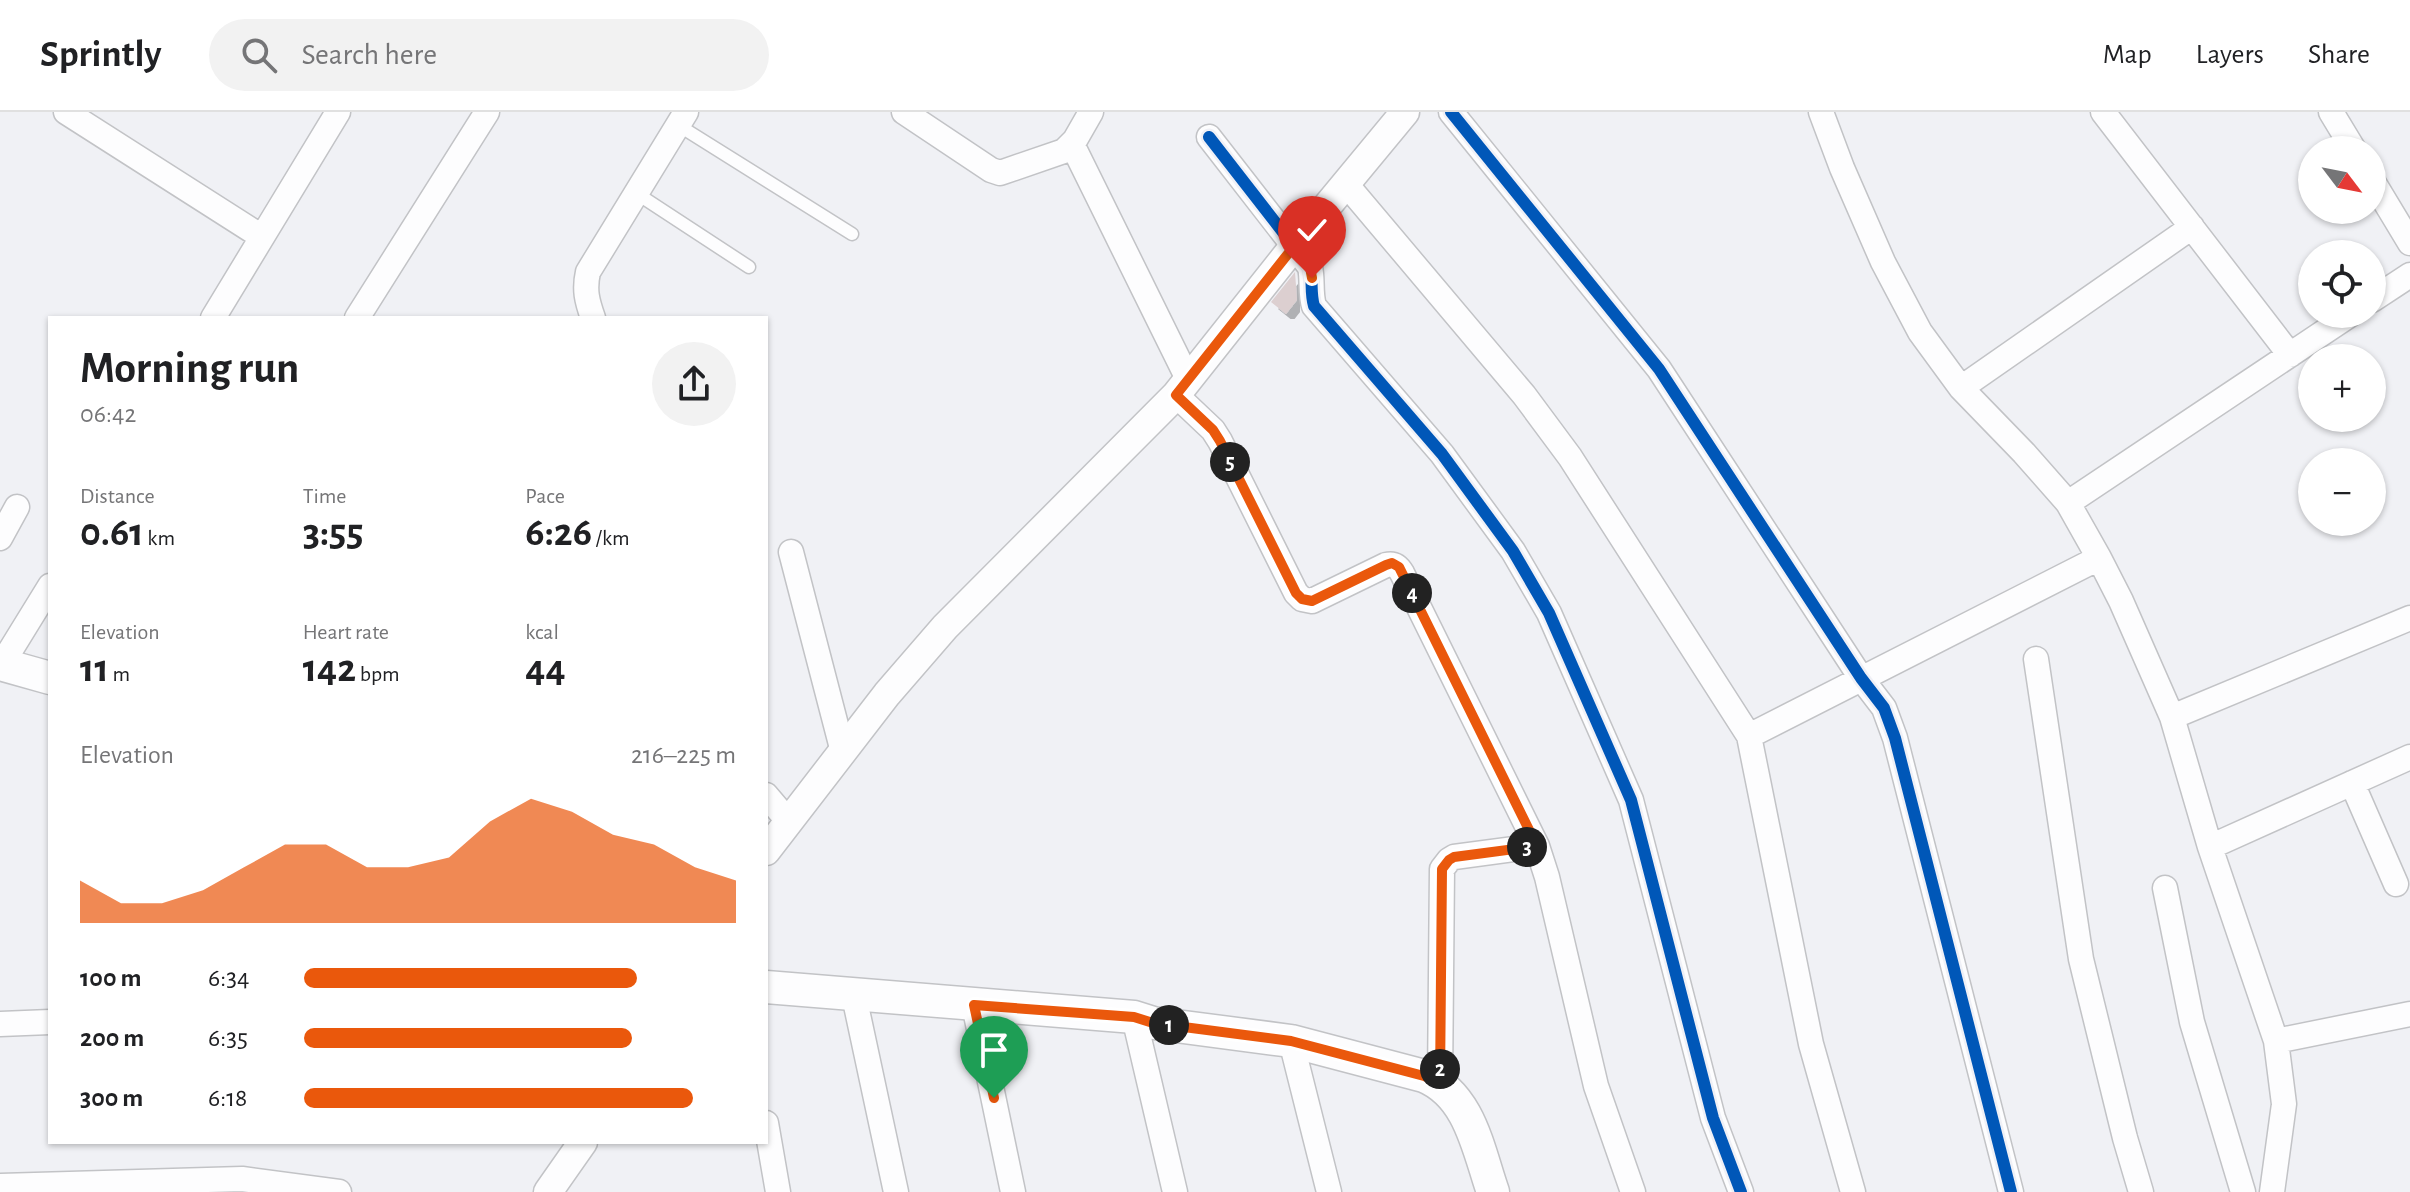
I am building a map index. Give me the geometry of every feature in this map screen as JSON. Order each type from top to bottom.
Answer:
[{"type":"main road","points":[[1,664],[48,677]]},
{"type":"main road","points":[[768,987],[1134,1017],[1153,1023],[1291,1041],[1424,1076],[1440,1083],[1455,1098],[1467,1118],[1493,1192]]},
{"type":"street","points":[[66,112],[262,237]]},
{"type":"street","points":[[214,316],[338,112]]},
{"type":"street","points":[[358,316],[487,112]]},
{"type":"street","points":[[904,112],[997,172],[1060,153],[1072,144],[1091,112]]},
{"type":"street","points":[[768,848],[915,661],[965,605],[1182,387],[1405,112]]},
{"type":"street","points":[[1451,112],[1659,369],[1861,678],[1884,708],[1890,721],[2011,1192]]},
{"type":"street","points":[[1821,112],[1883,262],[1920,332],[1961,388],[2068,503],[2099,558],[2172,717],[2210,847],[2276,1041],[2284,1104],[2272,1192]]},
{"type":"street","points":[[2103,112],[2290,355]]},
{"type":"street","points":[[2331,112],[2346,136]]},
{"type":"street","points":[[592,316],[586,298],[588,272],[682,119]]},
{"type":"street","points":[[1209,137],[1310,267],[1314,306],[1442,454],[1513,551],[1549,613],[1631,800],[1713,1118],[1741,1192]]},
{"type":"street","points":[[1072,144],[1182,387],[1220,441],[1296,593],[1302,599],[1312,601],[1386,565],[1392,563],[1399,567],[1537,846],[1596,1086],[1633,1192]]},
{"type":"street","points":[[1346,184],[1524,395],[1561,445],[1749,736],[1811,1044],[1853,1192]]},
{"type":"street","points":[[2386,203],[2410,243]]},
{"type":"street","points":[[1961,388],[2192,227]]},
{"type":"street","points":[[2386,291],[2410,275]]},
{"type":"street","points":[[2068,503],[2330,328]]},
{"type":"street","points":[[0,538],[17,507]]},
{"type":"street","points":[[791,552],[843,752]]},
{"type":"street","points":[[1749,736],[2099,558]]},
{"type":"street","points":[[1,664],[48,589]]},
{"type":"street","points":[[2172,717],[2410,618]]},
{"type":"street","points":[[2036,659],[2081,959],[2141,1192]]},
{"type":"street","points":[[2210,847],[2410,757]]},
{"type":"street","points":[[2352,783],[2396,884]]},
{"type":"street","points":[[768,797],[789,822]]},
{"type":"street","points":[[1440,1083],[1442,869],[1454,857],[1537,846]]},
{"type":"street","points":[[2165,888],[2192,1022],[2243,1192]]},
{"type":"street","points":[[854,996],[896,1192]]},
{"type":"street","points":[[974,1005],[1013,1192]]},
{"type":"street","points":[[2276,1041],[2410,1014]]},
{"type":"street","points":[[1134,1017],[1175,1192]]},
{"type":"street","points":[[0,1024],[48,1022]]},
{"type":"street","points":[[1291,1041],[1329,1192]]},
{"type":"street","points":[[768,1134],[778,1192]]},
{"type":"street","points":[[548,1192],[582,1144]]},
{"type":"street","points":[[0,1186],[50,1187],[242,1179],[339,1192]]},
{"type":"lane","points":[[682,119],[852,234]]},
{"type":"lane","points":[[636,193],[749,267]]},
{"type":"building","points":[[1295,272],[1297,300],[1286,314],[1271,302]]},
{"type":"cycle path","points":[[1451,112],[1659,369],[1861,678],[1884,708],[1895,738],[2011,1192]]},
{"type":"cycle path","points":[[1209,137],[1310,267],[1314,306],[1442,454],[1513,551],[1549,613],[1631,800],[1713,1118],[1741,1192]]},
{"type":"route","points":[[994,1098],[974,1005],[1134,1017],[1153,1023],[1291,1041],[1440,1083],[1442,869],[1454,857],[1537,846],[1399,567],[1392,563],[1386,565],[1312,601],[1299,597],[1220,441],[1213,430],[1176,395],[1295,245],[1310,267],[1312,278]]}]
